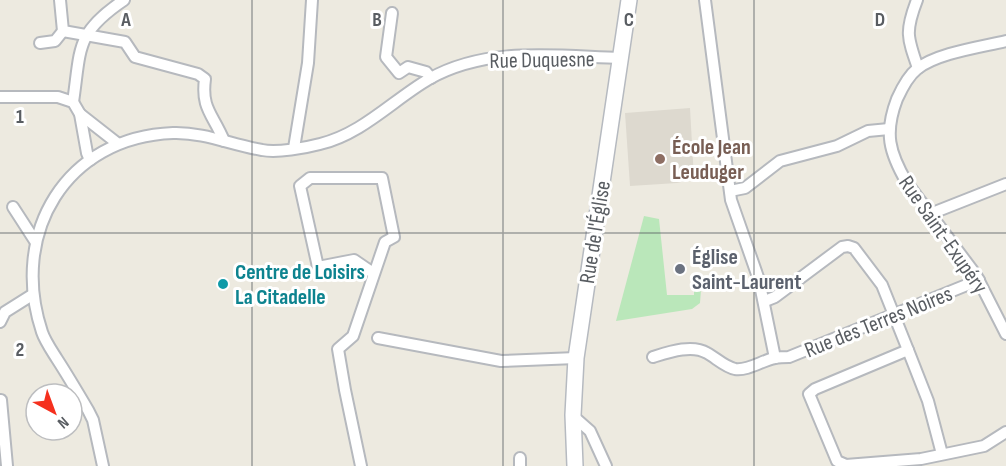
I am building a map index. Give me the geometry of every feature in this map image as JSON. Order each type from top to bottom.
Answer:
[{"type":"street","points":[[40,43],[55,40],[63,31],[60,0]]},
{"type":"street","points":[[73,102],[80,46],[87,33],[105,13],[124,0]]},
{"type":"street","points":[[294,148],[308,63],[312,0]]},
{"type":"street","name":"Rue de l'Église","points":[[575,466],[573,416],[576,357],[629,0]]},
{"type":"street","points":[[705,0],[731,196],[765,301],[775,358]]},
{"type":"street","points":[[917,0],[908,23],[910,45],[918,68],[947,55],[1006,41]]},
{"type":"street","points":[[392,13],[386,57],[399,73],[408,67],[426,72],[431,78]]},
{"type":"street","points":[[63,31],[87,33],[125,42],[135,57],[201,76],[206,106],[224,141]]},
{"type":"street","name":"Rue Duquesne","points":[[103,466],[93,420],[42,335],[33,295],[31,273],[35,241],[44,215],[69,179],[90,160],[117,143],[147,135],[174,133],[198,133],[264,151],[319,144],[353,131],[431,78],[451,68],[481,59],[513,56],[620,58]]},
{"type":"street","name":"Rue Saint-Exupéry","points":[[918,68],[908,78],[900,92],[891,116],[890,144],[898,167],[907,183],[979,280],[1006,334]]},
{"type":"street","points":[[0,97],[58,97],[73,102],[81,114],[117,143]]},
{"type":"street","points":[[81,114],[90,160]]},
{"type":"street","points":[[731,196],[780,161],[837,146],[868,130],[889,129]]},
{"type":"street","points":[[361,466],[338,349],[353,336],[385,242],[394,237],[382,178],[310,178],[300,186],[318,267],[354,260],[373,273]]},
{"type":"street","points":[[930,214],[1006,184]]},
{"type":"street","points":[[13,207],[35,241]]},
{"type":"street","points":[[765,301],[775,297],[842,247],[854,248],[882,285],[895,315],[928,401],[942,454]]},
{"type":"street","name":"Rue des Terres Noires","points":[[653,357],[692,349],[704,351],[737,369],[775,358],[789,357],[979,280]]},
{"type":"street","points":[[0,322],[5,312],[33,295]]},
{"type":"street","points":[[378,338],[501,361],[576,357]]},
{"type":"street","points":[[908,350],[815,389],[809,394],[837,461],[846,465],[921,459],[984,446],[1006,432]]},
{"type":"street","points":[[1,400],[6,466]]},
{"type":"street","points":[[573,416],[590,431],[606,466]]},
{"type":"shaded area","name":"École Jean Leuduger","points":[[690,108],[694,179],[677,183],[630,186],[625,113]]},
{"type":"green space","points":[[644,216],[659,219],[667,295],[694,295],[694,277],[702,276],[700,303],[692,309],[616,321]]},
{"type":"place","name":"École Jean Leuduger","points":[[660,159]]},
{"type":"place","name":"Église Saint-Laurent","points":[[680,269]]},
{"type":"place","name":"Centre de Loisirs La Citadelle","points":[[223,284]]}]
